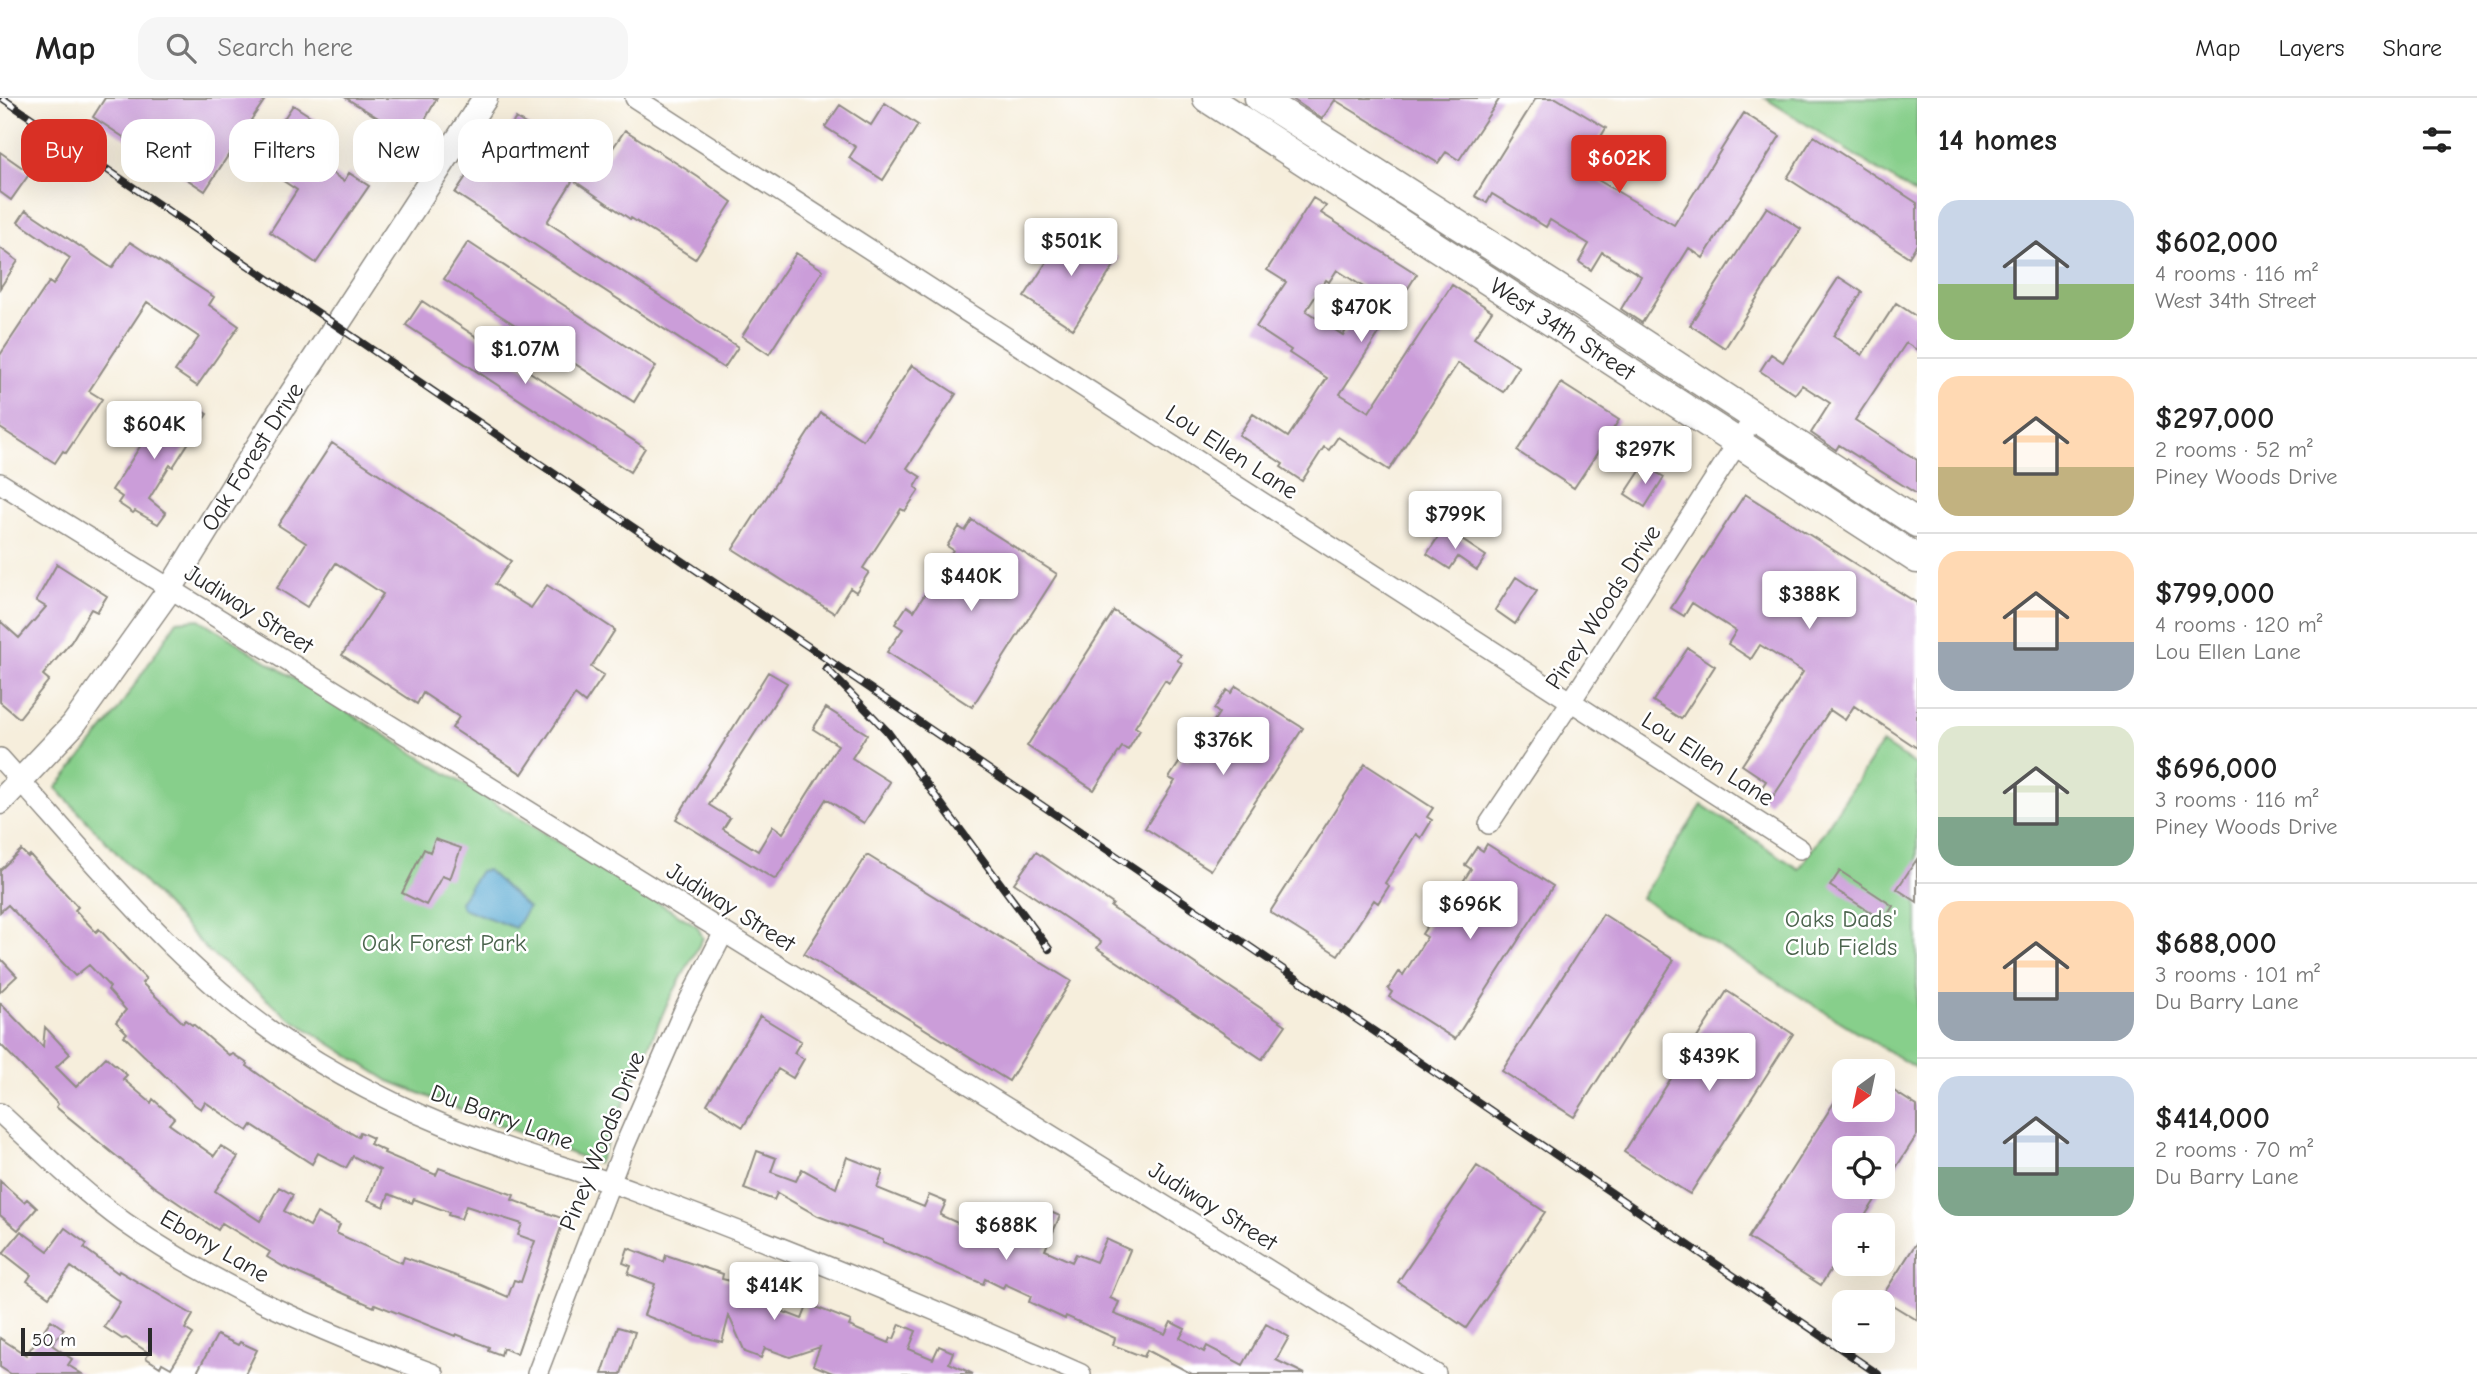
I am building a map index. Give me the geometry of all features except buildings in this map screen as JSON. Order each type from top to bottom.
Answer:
[{"type":"main road","name":"West 34th Street","points":[[1207,98],[1917,559]]},
{"type":"main road","name":"West 34th Street","points":[[1259,98],[1561,290],[1917,523]]},
{"type":"main road","points":[[1358,196],[1374,171]]},
{"type":"main road","points":[[1544,317],[1561,290]]},
{"type":"street","name":"Oak Forest Drive","points":[[0,802],[74,725],[170,589],[272,424],[485,98]]},
{"type":"street","name":"Lou Ellen Lane","points":[[635,98],[1800,849]]},
{"type":"street","name":"Piney Woods Drive","points":[[1489,824],[1755,416]]},
{"type":"street","name":"Judiway Street","points":[[0,483],[1436,1374]]},
{"type":"street","name":"Du Barry Lane","points":[[0,758],[117,889],[181,955],[244,1010],[309,1055],[379,1094],[448,1126],[610,1182],[834,1267],[1082,1374]]},
{"type":"street","name":"Piney Woods Drive","points":[[537,1374],[610,1182],[683,1012],[724,932]]},
{"type":"street","name":"Ebony Lane","points":[[0,1113],[61,1170],[123,1221],[186,1262],[271,1307],[360,1346],[434,1374]]},
{"type":"green space","points":[[1765,98],[1917,98],[1917,195]]},
{"type":"green space","name":"Oak Forest Park","points":[[199,619],[697,926],[703,938],[667,1004],[598,1164],[389,1081],[288,1017],[208,951],[56,788],[112,719],[177,621]]},
{"type":"green space","name":"Oaks Dads' Club Fields","points":[[1882,743],[1917,766],[1917,1069],[1641,898],[1702,805],[1799,869]]},
{"type":"water","points":[[487,870],[528,908],[515,928],[462,908],[460,902],[480,871]]},
{"type":"railway","points":[[2,98],[1878,1374]]},
{"type":"railway","points":[[826,668],[887,731],[1049,949]]}]
